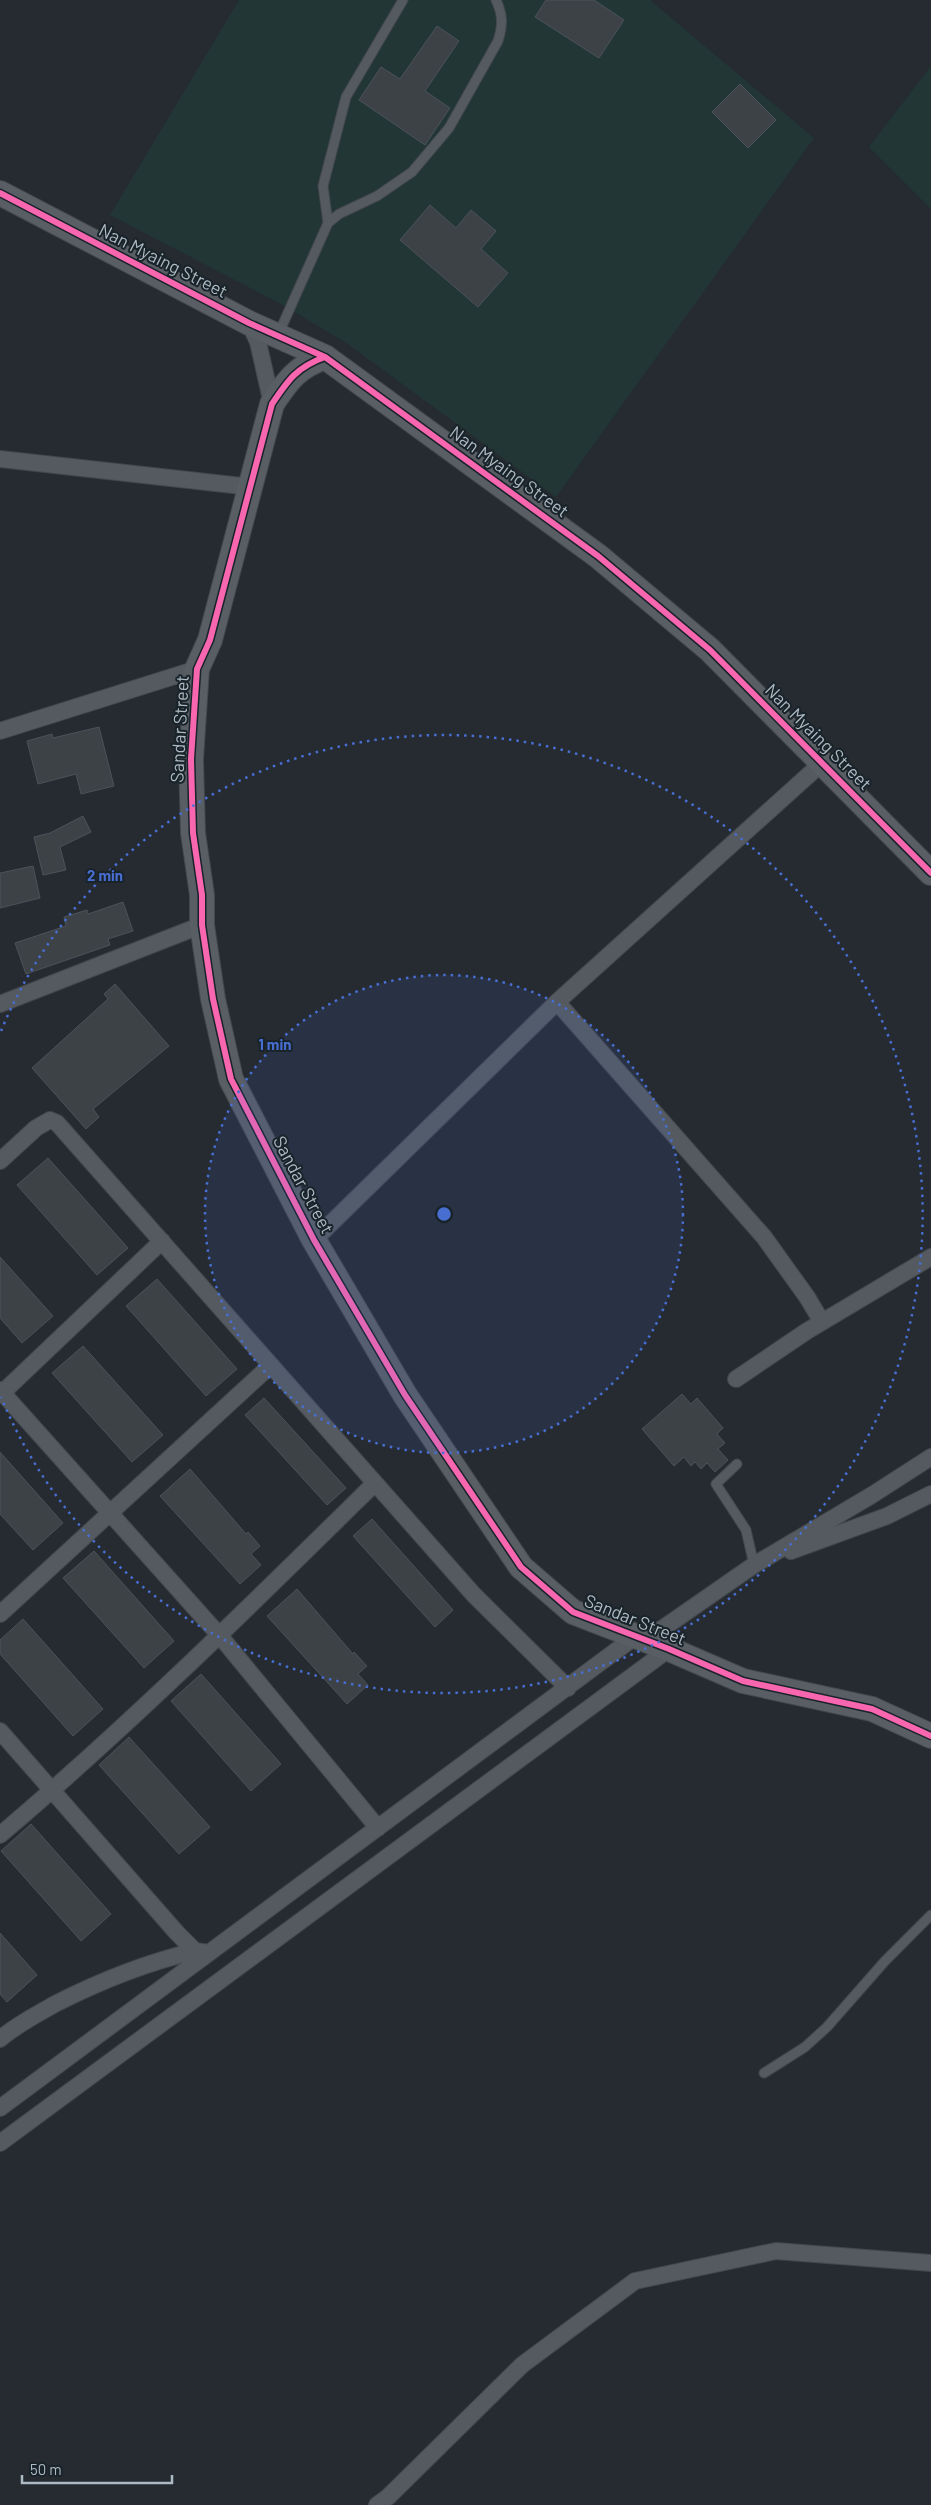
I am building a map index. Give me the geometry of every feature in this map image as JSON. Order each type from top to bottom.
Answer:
[{"type":"street","name":"Nan Myaing Street","points":[[0,192],[249,323],[325,357],[598,556],[710,650],[931,873]]},
{"type":"street","points":[[249,323],[258,342],[272,404]]},
{"type":"street","name":"Sandar Street","points":[[325,357],[307,364],[289,378],[272,404],[210,640],[197,669],[191,759],[193,833],[202,895],[202,925],[213,1000],[232,1079],[314,1240],[405,1396],[521,1567],[573,1612],[669,1649],[743,1681],[872,1709],[931,1736]]},
{"type":"street","points":[[0,460],[251,487]]},
{"type":"street","points":[[0,731],[197,669]]},
{"type":"street","points":[[314,1240],[557,1002],[823,762]]},
{"type":"street","points":[[0,1004],[202,925]]},
{"type":"street","points":[[557,1002],[764,1237],[808,1297],[822,1322]]},
{"type":"street","points":[[0,1161],[36,1128],[50,1120],[57,1123],[474,1595],[568,1688]]},
{"type":"street","points":[[162,1241],[1,1393],[110,1511],[220,1636],[378,1828]]},
{"type":"street","points":[[736,1379],[822,1322],[931,1257]]},
{"type":"street","points":[[0,1614],[271,1365]]},
{"type":"street","points":[[0,2108],[202,1952],[378,1828],[568,1688],[754,1565],[872,1495],[931,1456]]},
{"type":"street","points":[[0,1835],[53,1790],[220,1636],[375,1483]]},
{"type":"street","points":[[754,1565],[887,1516],[931,1494]]},
{"type":"street","points":[[0,2143],[669,1649]]},
{"type":"street","points":[[0,1731],[202,1952]]},
{"type":"street","points":[[0,2038],[30,2018],[109,1978],[158,1960],[202,1952]]},
{"type":"street","points":[[377,2505],[388,2497],[522,2365],[635,2281],[776,2252],[931,2263]]},
{"type":"lane","points":[[328,223],[323,186],[346,97],[403,0]]},
{"type":"lane","points":[[278,335],[328,223],[339,214],[377,196],[412,172],[449,128],[498,41],[502,27],[502,12],[496,0]]},
{"type":"lane","points":[[737,1464],[716,1484],[746,1530],[754,1565]]},
{"type":"lane","points":[[764,2073],[805,2047],[827,2027],[885,1961],[931,1915]]},
{"type":"green space","points":[[239,0],[650,0],[814,138],[556,497],[348,344],[283,305],[110,215]]},
{"type":"green space","points":[[931,66],[931,209],[869,147]]},
{"type":"building","points":[[546,0],[594,0],[624,20],[599,58],[535,17]]},
{"type":"building","points":[[437,26],[459,41],[425,91],[450,108],[425,145],[359,100],[381,67],[400,79]]},
{"type":"building","points":[[740,84],[776,120],[748,148],[712,112]]},
{"type":"building","points":[[430,205],[456,228],[471,210],[496,231],[481,249],[508,273],[478,307],[400,240]]},
{"type":"building","points":[[99,727],[114,786],[81,794],[76,774],[38,784],[27,741],[52,734],[53,738]]},
{"type":"building","points":[[83,816],[91,832],[60,847],[66,870],[43,875],[34,837],[50,833]]},
{"type":"building","points":[[33,866],[40,898],[0,908],[0,873]]},
{"type":"building","points":[[123,902],[133,931],[108,939],[110,945],[26,974],[15,943],[66,926],[64,917],[87,910],[88,914]]},
{"type":"building","points":[[115,984],[169,1046],[93,1109],[99,1117],[86,1129],[32,1068],[108,999],[104,994]]},
{"type":"building","points":[[48,1158],[128,1248],[97,1275],[17,1185]]},
{"type":"building","points":[[0,1257],[53,1316],[22,1343],[0,1318]]},
{"type":"building","points":[[157,1279],[237,1369],[206,1396],[126,1306]]},
{"type":"building","points":[[83,1346],[163,1435],[132,1462],[52,1373]]},
{"type":"building","points":[[682,1394],[691,1404],[697,1398],[723,1428],[717,1434],[725,1443],[718,1449],[728,1460],[715,1472],[707,1463],[701,1469],[695,1462],[691,1466],[684,1457],[674,1466],[642,1429]]},
{"type":"building","points":[[264,1398],[346,1488],[327,1505],[245,1415]]},
{"type":"building","points":[[0,1452],[63,1523],[33,1550],[0,1514]]},
{"type":"building","points":[[190,1469],[246,1534],[248,1532],[260,1546],[251,1554],[261,1565],[240,1584],[160,1496]]},
{"type":"building","points":[[372,1519],[453,1610],[435,1627],[353,1536]]},
{"type":"building","points":[[94,1551],[174,1641],[144,1668],[63,1578]]},
{"type":"building","points":[[297,1589],[353,1654],[354,1652],[367,1666],[358,1674],[368,1685],[347,1704],[267,1616]]},
{"type":"building","points":[[23,1619],[103,1709],[73,1736],[0,1654],[0,1640]]},
{"type":"building","points":[[201,1674],[281,1764],[251,1791],[171,1701]]},
{"type":"building","points":[[129,1737],[210,1827],[179,1854],[99,1765]]},
{"type":"building","points":[[31,1824],[111,1914],[81,1941],[1,1851]]},
{"type":"building","points":[[0,1933],[37,1975],[7,2002],[0,1994]]},
{"type":"cycle path","points":[[0,193],[249,323],[325,357],[598,556],[710,650],[931,873]]},
{"type":"cycle path","points":[[325,357],[307,365],[294,375],[272,404],[210,640],[197,669],[191,759],[193,833],[202,895],[202,925],[213,999],[231,1079],[314,1240],[405,1395],[521,1567],[573,1612],[669,1649],[743,1681],[872,1709],[931,1736]]}]
